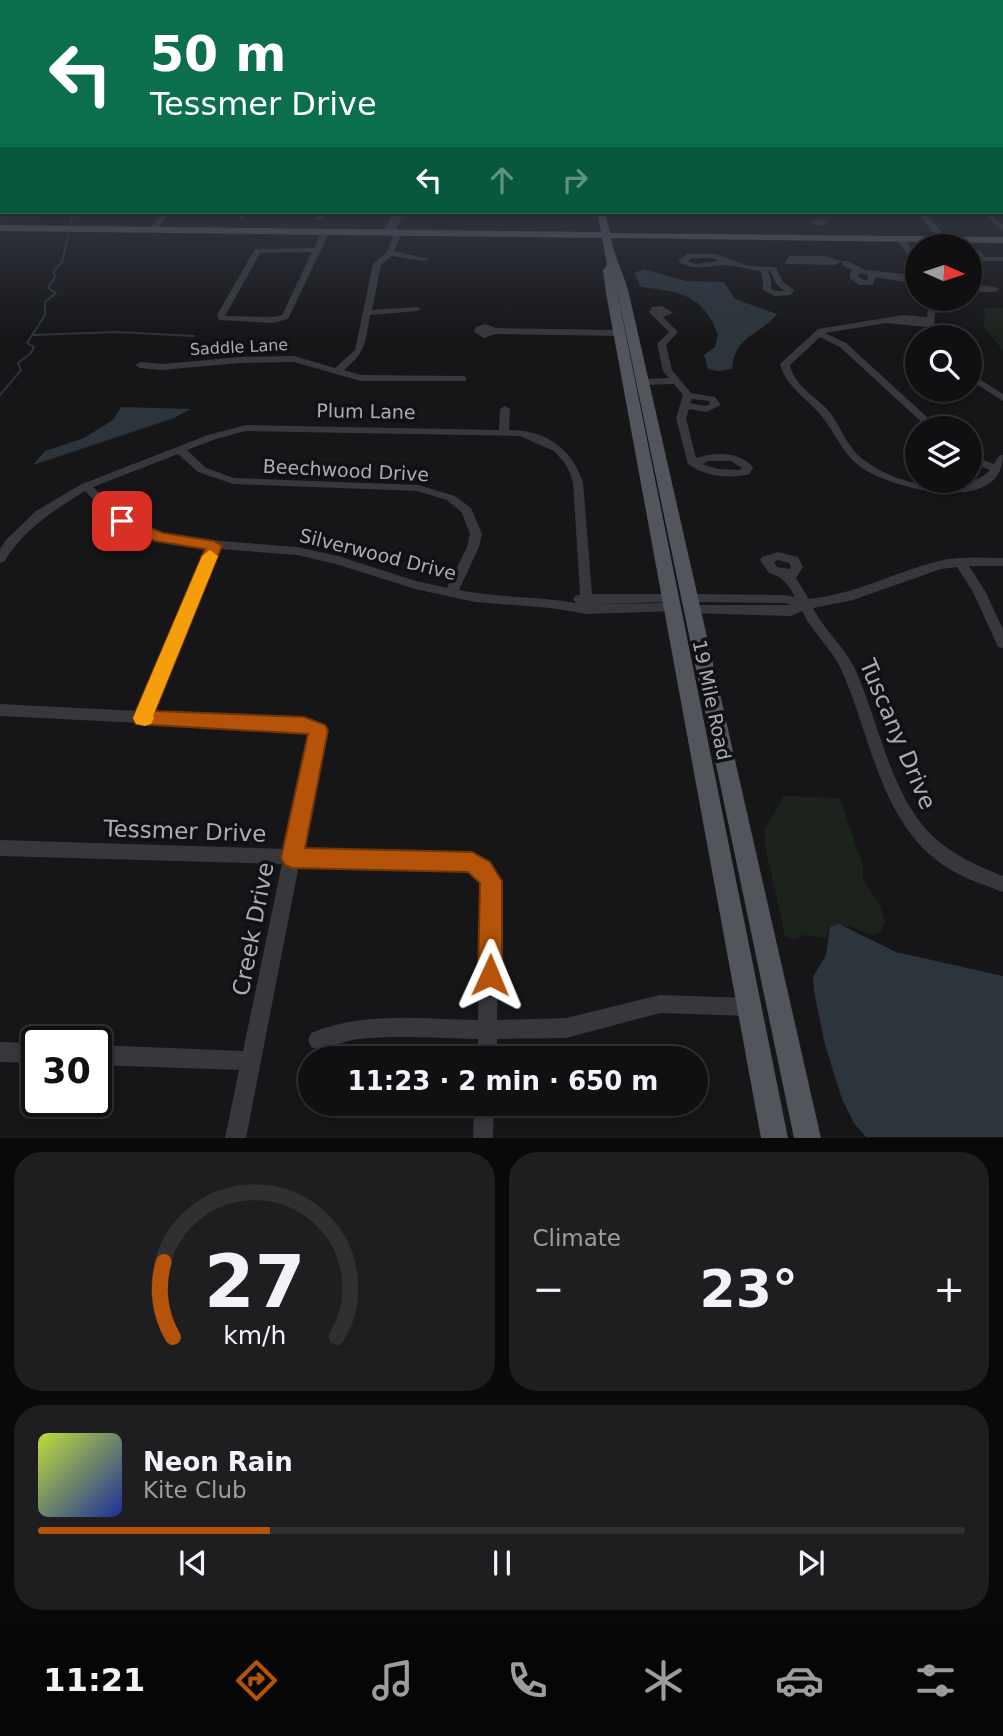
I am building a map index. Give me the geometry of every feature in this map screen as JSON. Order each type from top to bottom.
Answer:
[{"type":"main road","points":[[402,232],[905,241]]},
{"type":"main road","name":"19 Mile Road","points":[[606,235],[614,273],[631,324],[657,529],[682,604],[700,643],[808,1138]]},
{"type":"main road","points":[[982,240],[1003,240]]},
{"type":"main road","name":"19 Mile Road","points":[[614,273],[618,327],[639,380],[676,533],[682,604],[678,637],[775,1138]]},
{"type":"main road","points":[[618,327],[631,324]]},
{"type":"main road","points":[[657,529],[669,528],[676,533]]},
{"type":"main road","points":[[678,637],[687,645],[700,643]]},
{"type":"main road","points":[[738,947],[755,946],[766,953],[769,960]]},
{"type":"street","points":[[316,250],[258,251],[221,315],[222,318],[281,319],[287,313],[325,232]]},
{"type":"street","points":[[337,371],[359,350],[377,264],[390,253],[394,232]]},
{"type":"street","points":[[390,253],[425,258]]},
{"type":"street","points":[[982,258],[1003,260]]},
{"type":"street","points":[[727,263],[773,269],[793,261],[835,261],[858,270],[854,272],[854,278],[860,283],[870,283],[876,274],[905,278]]},
{"type":"street","points":[[763,269],[767,290],[775,294],[788,293],[789,288],[780,283],[773,269]]},
{"type":"street","points":[[366,313],[416,309]]},
{"type":"street","points":[[931,312],[930,323],[903,318],[819,333],[788,359],[785,369],[830,419],[849,452],[878,472],[909,484],[951,490],[981,483],[1003,458]]},
{"type":"street","points":[[660,316],[674,331],[662,342],[673,377],[687,400],[681,418],[697,461]]},
{"type":"street","points":[[493,331],[618,327]]},
{"type":"street","points":[[819,333],[843,345],[921,416]]},
{"type":"street","name":"Saddle Lane","points":[[140,365],[162,368],[240,360],[294,359],[369,379],[463,379]]},
{"type":"street","points":[[639,380],[673,377]]},
{"type":"street","points":[[982,384],[1003,398]]},
{"type":"street","points":[[504,433],[505,410]]},
{"type":"street","name":"Plum Lane","points":[[0,559],[10,543],[40,514],[86,486],[246,428],[521,433],[553,446],[566,455],[578,482],[587,603]]},
{"type":"street","name":"Beechwood Drive","points":[[180,450],[202,470],[233,481],[418,488],[451,498],[467,512],[476,534],[473,547],[450,593]]},
{"type":"street","points":[[982,463],[996,469]]},
{"type":"street","name":"Silverwood Drive","points":[[86,486],[122,521],[160,537],[214,546],[297,551],[338,560],[415,585],[475,598],[551,603],[682,604],[791,611],[804,604],[839,600],[927,569],[960,562],[1003,562]]},
{"type":"street","points":[[142,718],[214,546]]},
{"type":"street","points":[[960,562],[979,591],[1003,643]]},
{"type":"street","points":[[788,574],[804,604]]},
{"type":"street","name":"Tuscany Drive","points":[[804,604],[817,627],[846,665],[893,792],[909,824],[940,854],[982,878],[1003,884]]},
{"type":"street","points":[[0,710],[304,724],[318,730]]},
{"type":"street","name":"Creek Drive","points":[[235,1138],[318,730]]},
{"type":"street","name":"Tessmer Drive","points":[[0,848],[472,862],[488,877],[491,892],[489,1029]]},
{"type":"street","points":[[318,1040],[350,1030],[369,1028],[566,1028],[660,1004],[750,1007]]},
{"type":"street","points":[[488,1046],[489,1029]]},
{"type":"street","points":[[0,1052],[21,1053]]},
{"type":"street","points":[[112,1056],[251,1061]]},
{"type":"street","points":[[483,1138],[484,1116]]},
{"type":"shaded area","points":[[643,269],[686,281],[724,282],[735,299],[777,314],[743,342],[734,358],[732,369],[708,369],[704,355],[715,347],[718,335],[712,321],[697,303],[688,298],[641,287],[634,273]]},
{"type":"shaded area","points":[[985,308],[1003,308],[1003,351],[984,327]]},
{"type":"shaded area","points":[[121,407],[191,409],[174,418],[33,465],[45,451],[84,438],[113,420]]},
{"type":"shaded area","points":[[784,796],[840,798],[863,866],[863,879],[879,904],[885,922],[881,931],[873,935],[848,926],[830,927],[826,938],[804,935],[794,940],[785,936],[765,846],[765,828]]},
{"type":"shaded area","points":[[839,924],[896,952],[1003,976],[1003,1137],[866,1137],[854,1123],[842,1099],[825,1045],[814,991],[813,977],[826,955],[830,927]]},
{"type":"waterway","points":[[32,335],[45,315],[45,302],[56,293],[48,288],[55,277],[54,271],[62,262],[68,235]]},
{"type":"waterway","points":[[32,335],[117,332],[194,336]]},
{"type":"waterway","points":[[0,395],[21,370],[18,363],[31,353],[34,347],[27,343],[32,335]]},
{"type":"slow traffic","points":[[145,718],[142,718],[210,556]]},
{"type":"route","points":[[122,521],[160,537],[214,546],[142,718],[304,724],[318,730],[292,858],[472,862],[482,869],[491,881],[490,975]]}]
